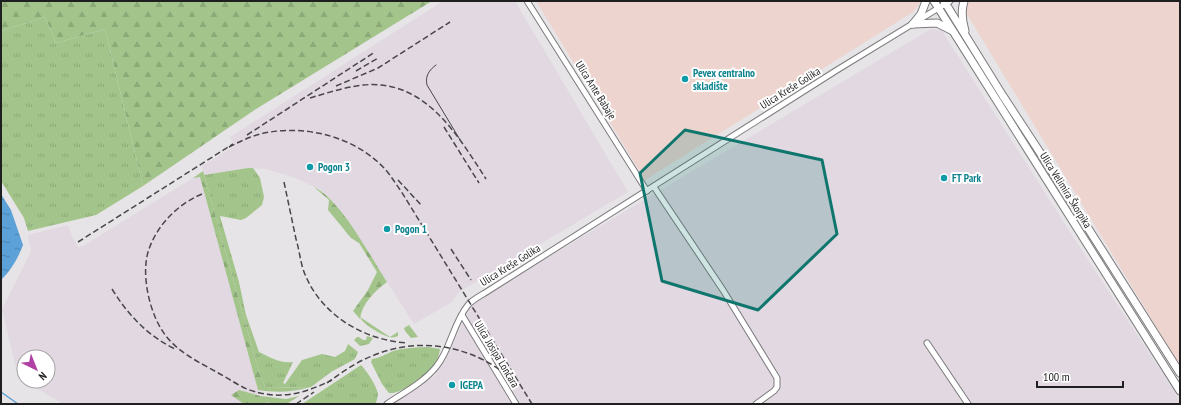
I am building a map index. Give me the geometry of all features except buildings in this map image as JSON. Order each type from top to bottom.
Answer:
[{"type":"main road","points":[[913,24],[922,14],[926,1]]},
{"type":"main road","name":"Ulica Velimira Škorpika","points":[[934,1],[1180,391]]},
{"type":"main road","points":[[964,1],[962,17],[967,38]]},
{"type":"main road","name":"Ulica Velimira Škorpika","points":[[946,2],[967,38],[1180,373]]},
{"type":"main road","points":[[913,24],[937,23],[945,26],[954,33]]},
{"type":"street","name":"Ulica Ante Babaje","points":[[527,1],[647,191]]},
{"type":"street","name":"Ulica Kreše Golika","points":[[462,315],[470,303],[488,291],[946,2]]},
{"type":"street","points":[[654,187],[723,290],[777,378],[777,387],[774,391],[756,404]]},
{"type":"street","name":"Ulica Josipa Lončara","points":[[386,404],[425,378],[436,367],[448,347],[462,315]]},
{"type":"street","name":"Ulica Josipa Lončara","points":[[462,315],[516,404]]},
{"type":"street","points":[[927,342],[968,404]]},
{"type":"highlighted area","points":[[685,130],[822,160],[837,234],[758,310],[662,281],[640,173]]},
{"type":"shaded area","points":[[443,1],[515,1],[628,192],[459,292],[452,302],[414,324],[355,232],[333,202],[321,190],[295,178],[266,169],[248,168],[204,175],[202,166],[235,146],[230,137]]},
{"type":"shaded area","points":[[536,1],[920,1],[920,3],[913,12],[645,180]]},
{"type":"shaded area","points":[[959,1],[1180,1],[1180,366]]},
{"type":"shaded area","points":[[931,29],[942,31],[1082,251],[1174,391],[1180,404],[393,404],[435,376],[473,302]]},
{"type":"shaded area","points":[[200,176],[260,397],[247,404],[63,404],[38,389],[56,389],[56,349],[16,349],[16,368],[2,309],[31,251],[28,235],[68,225],[78,247],[83,246],[193,178]]},
{"type":"green space","points":[[1,1],[432,1],[256,109],[143,186],[105,29],[56,43],[45,17],[1,31]]},
{"type":"green space","points":[[45,17],[56,43],[105,29],[143,186],[96,215],[28,231],[24,218],[1,181],[1,31]]},
{"type":"green space","points":[[253,168],[260,178],[264,197],[262,205],[246,218],[241,220],[220,216],[239,282],[246,315],[259,352],[279,361],[293,362],[283,383],[285,384],[302,360],[322,354],[335,357],[345,351],[348,344],[358,352],[355,359],[331,372],[311,387],[270,388],[265,386],[259,372],[204,175]]},
{"type":"green space","points":[[203,171],[259,372],[265,386],[270,388],[311,387],[285,392],[258,390],[200,177],[193,178]]},
{"type":"green space","points":[[314,187],[324,194],[344,216],[364,244],[387,282],[374,293],[366,303],[360,319],[353,311],[368,290],[377,272],[359,243],[351,238],[328,210],[329,200]]},
{"type":"green space","points":[[360,317],[390,337],[382,334],[368,326]]},
{"type":"green space","points":[[409,325],[418,337],[411,338],[405,331],[404,328]]},
{"type":"green space","points":[[398,332],[398,336],[394,337],[390,337]]},
{"type":"green space","points":[[367,336],[373,338],[369,344],[360,346],[354,340],[359,337],[366,340]]},
{"type":"green space","points":[[428,347],[440,349],[438,359],[435,364],[420,378],[407,387],[394,393],[389,393],[382,384],[371,362],[372,359],[397,350]]},
{"type":"green space","points":[[361,365],[371,378],[377,390],[378,394],[376,404],[302,404]]},
{"type":"green space","points":[[239,390],[260,396],[269,404],[244,404],[231,395]]},
{"type":"green space","points":[[260,396],[286,399],[299,396],[288,403],[276,404],[268,403]]},
{"type":"water","points":[[1,194],[11,210],[23,245],[14,263],[2,279]]},
{"type":"waterway","points":[[1,392],[18,404]]},
{"type":"tram line","points":[[436,65],[428,74],[427,85],[462,143]]},
{"type":"railway","points":[[336,86],[378,68],[450,22]]},
{"type":"railway","points":[[247,135],[375,52]]},
{"type":"railway","points":[[356,71],[378,58]]},
{"type":"railway","points":[[310,98],[363,85],[385,85],[404,91],[422,100],[451,128],[486,179]]},
{"type":"railway","points":[[444,127],[479,183]]},
{"type":"railway","points":[[229,147],[260,134],[293,130],[326,135],[342,140],[371,156],[386,170],[401,191],[532,404]]},
{"type":"railway","points":[[78,242],[233,144]]},
{"type":"railway","points":[[398,180],[422,206]]},
{"type":"railway","points":[[284,182],[303,269],[310,285],[319,299],[331,311],[358,330],[390,341],[407,343]]},
{"type":"railway","points":[[202,194],[185,203],[163,223],[149,249],[146,259],[146,282],[151,306],[160,328],[178,348],[191,358],[240,386],[258,393],[269,395],[290,394],[311,389],[332,380]]},
{"type":"railway","points":[[451,249],[471,280]]},
{"type":"railway","points":[[112,289],[118,299],[139,324],[156,338],[175,349]]},
{"type":"railway","points":[[327,383],[366,358],[410,346],[448,348],[466,353],[484,360],[501,370],[516,383]]},
{"type":"railway","points":[[296,404],[314,392]]},
{"type":"place","name":"Pevex centralno skladište","points":[[685,79]]},
{"type":"place","name":"Pogon 3","points":[[310,167]]},
{"type":"place","name":"FT Park","points":[[944,178]]},
{"type":"place","name":"Pogon 1","points":[[387,229]]},
{"type":"place","name":"IGEPA","points":[[452,385]]}]
